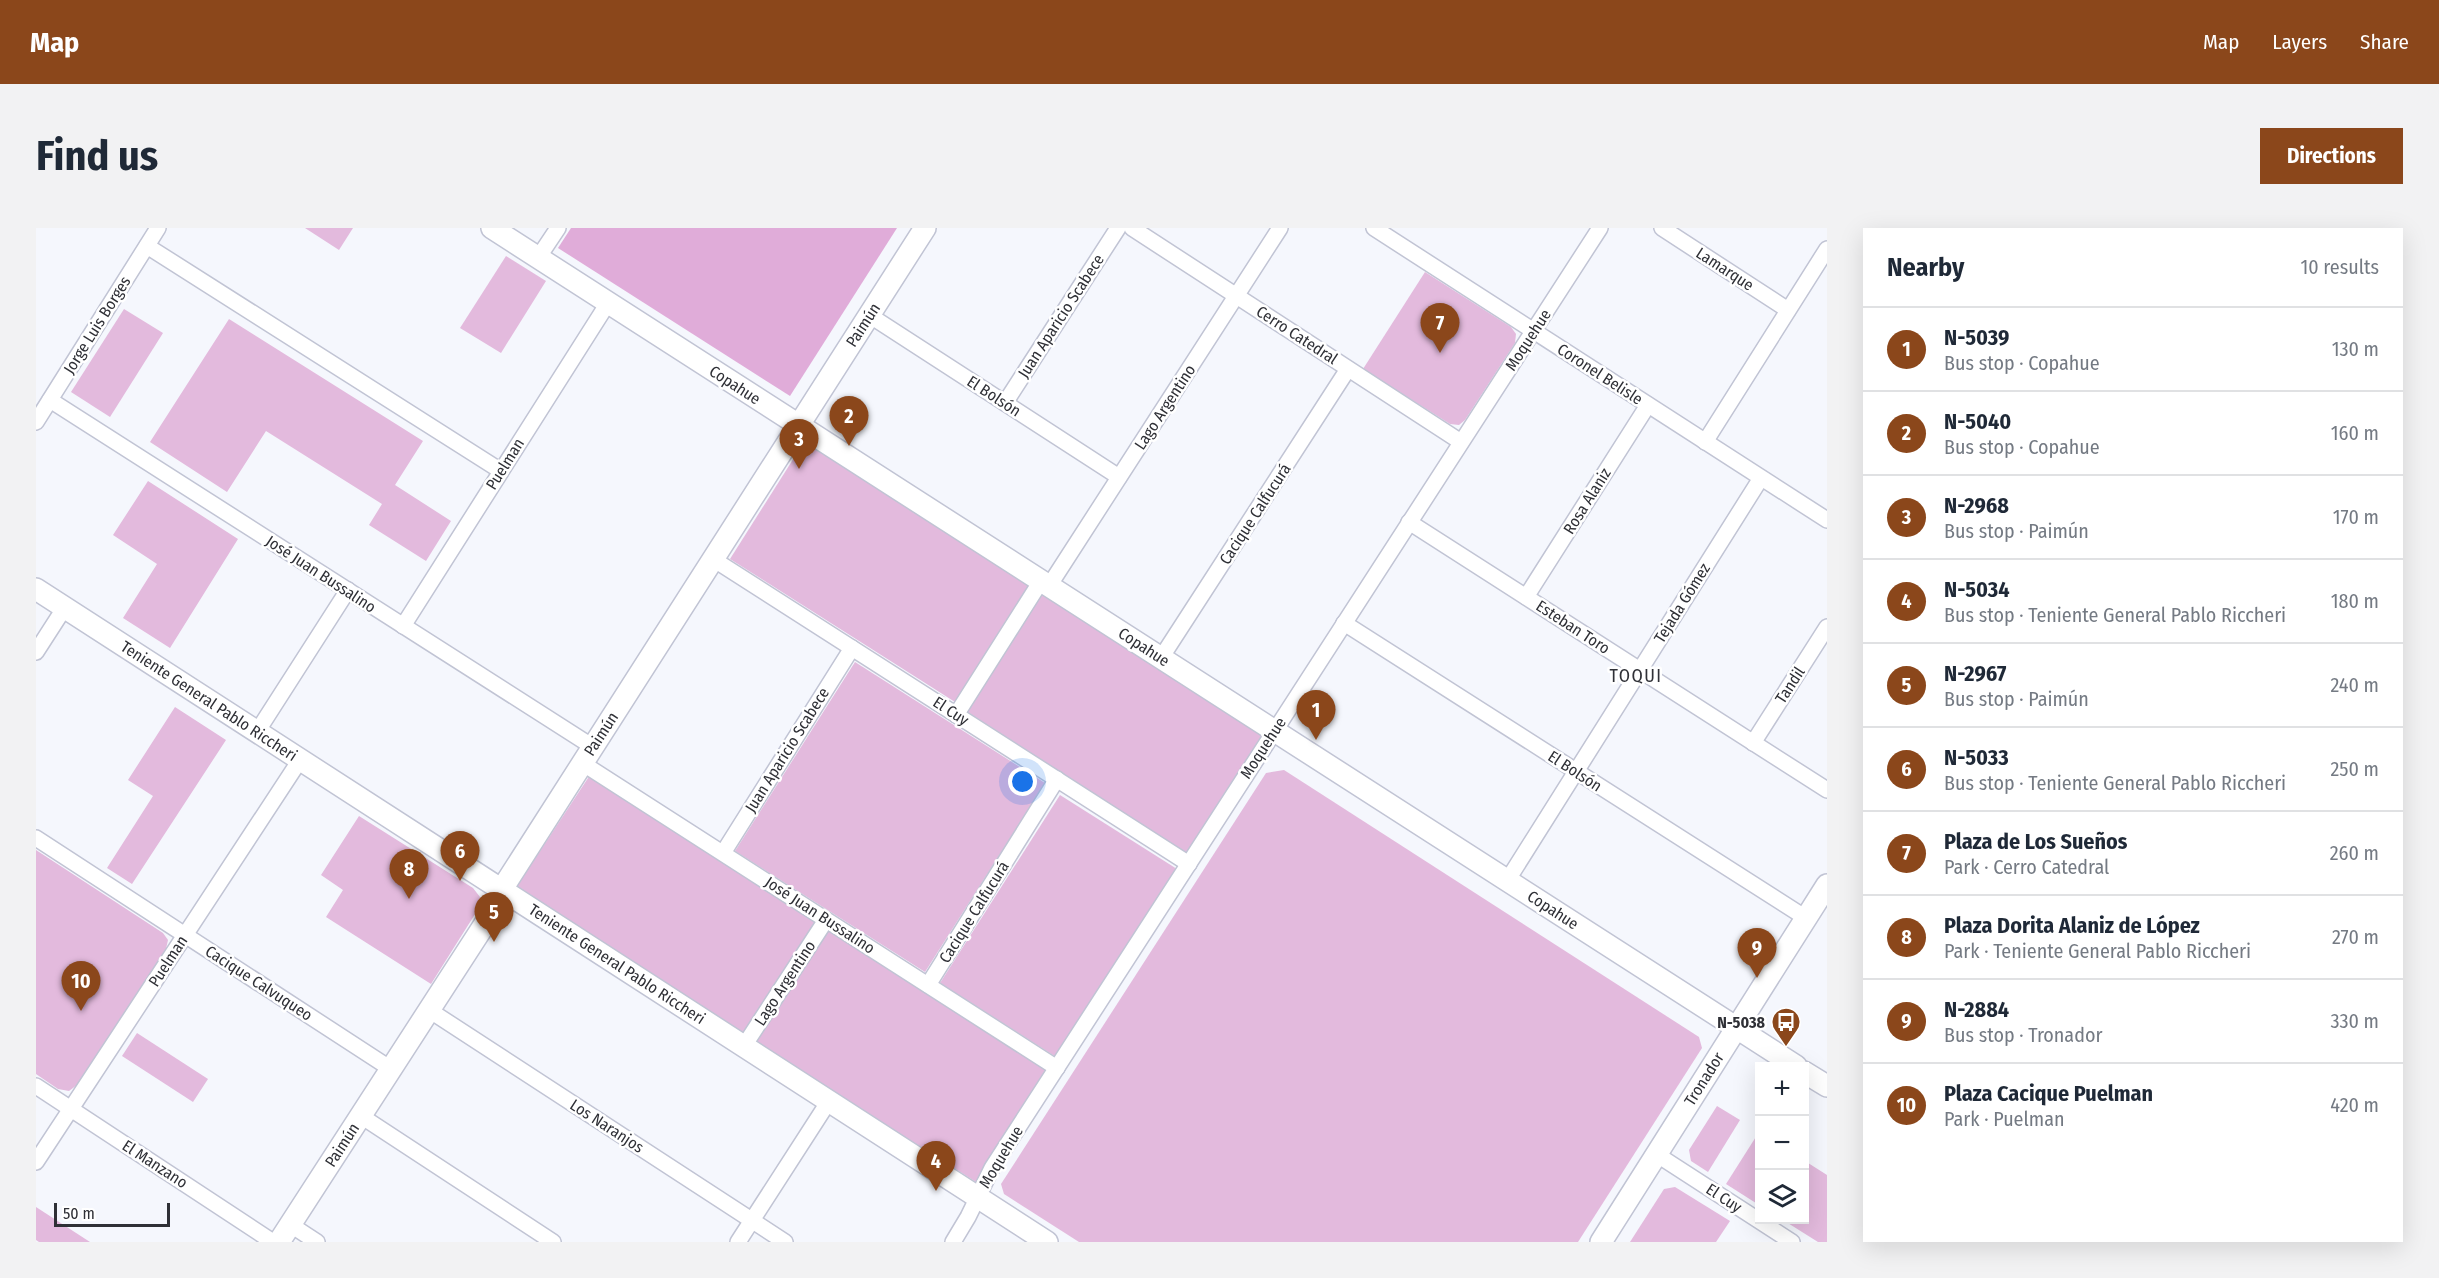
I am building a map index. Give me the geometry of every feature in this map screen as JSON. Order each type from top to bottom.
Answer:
[{"type":"street","name":"Jorge Luis Borges","points":[[36,422],[158,228]]},
{"type":"street","name":"Copahue","points":[[492,228],[1790,1062]]},
{"type":"street","points":[[538,258],[558,228]]},
{"type":"street","name":"Paimún","points":[[285,1233],[490,916],[501,889],[925,228]]},
{"type":"street","name":"Juan Aparicio Scabece","points":[[1005,403],[1118,228]]},
{"type":"street","name":"Cerro Catedral","points":[[1132,228],[1461,442]]},
{"type":"street","name":"Lago Argentino","points":[[956,715],[1119,477],[1281,228]]},
{"type":"street","name":"Coronel Belisle","points":[[1374,228],[1827,520]]},
{"type":"street","name":"Moquehue","points":[[953,1242],[992,1168],[1600,228]]},
{"type":"street","name":"Lamarque","points":[[1662,228],[1788,310]]},
{"type":"street","points":[[147,246],[501,471]]},
{"type":"street","points":[[1705,442],[1827,249]]},
{"type":"street","name":"Puelman","points":[[403,626],[608,303]]},
{"type":"street","name":"El Bolsón","points":[[869,315],[1119,477]]},
{"type":"street","name":"Cacique Calfucurá","points":[[1161,658],[1348,369]]},
{"type":"street","name":"José Juan Bussalino","points":[[50,400],[403,626],[723,853],[1058,1068]]},
{"type":"street","name":"Rosa Alaniz","points":[[1526,597],[1648,405]]},
{"type":"street","name":"Tejada Gómez","points":[[1507,881],[1761,478]]},
{"type":"street","name":"Esteban Toro","points":[[1410,522],[1827,790]]},
{"type":"street","name":"El Cuy","points":[[713,559],[1189,864]]},
{"type":"street","name":"Teniente General Pablo Riccheri","points":[[36,589],[1047,1242]]},
{"type":"street","points":[[257,732],[348,591]]},
{"type":"street","points":[[36,652],[65,607]]},
{"type":"street","name":"El Bolsón","points":[[1344,623],[1806,918]]},
{"type":"street","name":"Tandil","points":[[1753,743],[1827,627]]},
{"type":"street","name":"Juan Aparicio Scabece","points":[[723,853],[852,648]]},
{"type":"street","name":"Puelman","points":[[36,1162],[300,760]]},
{"type":"street","name":"Cacique Calfucurá","points":[[928,985],[1058,779]]},
{"type":"street","name":"Cacique Calvuqueo","points":[[36,838],[391,1069]]},
{"type":"street","name":"Tronador","points":[[1600,1242],[1826,888]]},
{"type":"street","name":"Lago Argentino","points":[[744,1046],[826,920]]},
{"type":"street","name":"Los Naranjos","points":[[429,1010],[785,1242]]},
{"type":"street","points":[[1809,1075],[1827,1086]]},
{"type":"street","name":"El Manzano","points":[[36,1086],[273,1242]]},
{"type":"street","points":[[738,1242],[829,1101]]},
{"type":"street","points":[[361,1116],[553,1242]]},
{"type":"street","name":"El Cuy","points":[[1656,1155],[1792,1242]]},
{"type":"street","points":[[285,1233],[317,1242]]},
{"type":"shaded area","points":[[305,228],[353,228],[339,250]]},
{"type":"shaded area","points":[[571,228],[897,228],[790,396],[558,248]]},
{"type":"shaded area","points":[[506,256],[546,281],[501,353],[460,328]]},
{"type":"shaded area","points":[[1425,272],[1511,327],[1516,334],[1515,343],[1465,420],[1459,425],[1450,424],[1363,369]]},
{"type":"shaded area","points":[[124,309],[163,333],[110,417],[71,392]]},
{"type":"shaded area","points":[[229,319],[423,441],[395,485],[451,521],[426,561],[369,525],[382,504],[266,431],[227,492],[150,442]]},
{"type":"shaded area","points":[[804,442],[1029,585],[955,702],[730,559]]},
{"type":"shaded area","points":[[148,481],[238,539],[170,648],[123,618],[157,564],[113,535]]},
{"type":"shaded area","points":[[1042,594],[1262,735],[1186,853],[966,711]]},
{"type":"shaded area","points":[[855,662],[1045,783],[925,972],[735,851]]},
{"type":"shaded area","points":[[175,707],[226,740],[132,884],[107,868],[153,796],[128,780]]},
{"type":"shaded area","points":[[1284,770],[1699,1037],[1702,1048],[1578,1242],[1079,1242],[1004,1194],[1001,1184],[1266,773]]},
{"type":"shaded area","points":[[590,775],[817,923],[744,1034],[517,886]]},
{"type":"shaded area","points":[[1060,795],[1177,869],[1056,1057],[940,983]]},
{"type":"shaded area","points":[[359,816],[473,888],[480,897],[477,911],[431,984],[326,917],[343,890],[321,875]]},
{"type":"shaded area","points":[[36,850],[163,933],[168,940],[166,949],[77,1085],[69,1091],[58,1089],[36,1074]]},
{"type":"shaded area","points":[[827,930],[1047,1071],[976,1182],[756,1042]]},
{"type":"shaded area","points":[[137,1033],[208,1079],[193,1102],[122,1056]]},
{"type":"shaded area","points":[[1717,1106],[1740,1120],[1708,1172],[1691,1161],[1689,1150]]},
{"type":"shaded area","points":[[1755,1138],[1755,1202],[1726,1184]]},
{"type":"shaded area","points":[[1809,1164],[1827,1175],[1827,1242],[1818,1242],[1789,1224],[1809,1224]]},
{"type":"shaded area","points":[[1675,1187],[1730,1221],[1716,1242],[1630,1242],[1664,1189]]},
{"type":"shaded area","points":[[36,1207],[90,1242],[39,1242],[36,1240]]},
{"type":"place","name":"Plaza de Los Sueños","points":[[1440,353]]},
{"type":"place","name":"N-5040","points":[[849,446]]},
{"type":"place","name":"N-2968","points":[[799,469]]},
{"type":"place","name":"N-5039","points":[[1316,740]]},
{"type":"place","name":"N-5033","points":[[460,881]]},
{"type":"place","name":"Plaza Dorita Alaniz de López","points":[[409,899]]},
{"type":"place","name":"N-2967","points":[[494,942]]},
{"type":"place","name":"N-2884","points":[[1757,978]]},
{"type":"place","name":"Plaza Cacique Puelman","points":[[81,1011]]},
{"type":"place","name":"N-5038","points":[[1786,1048]]},
{"type":"place","name":"N-5034","points":[[936,1191]]},
{"type":"district","name":"TOQUI","points":[[1636,676]]}]
